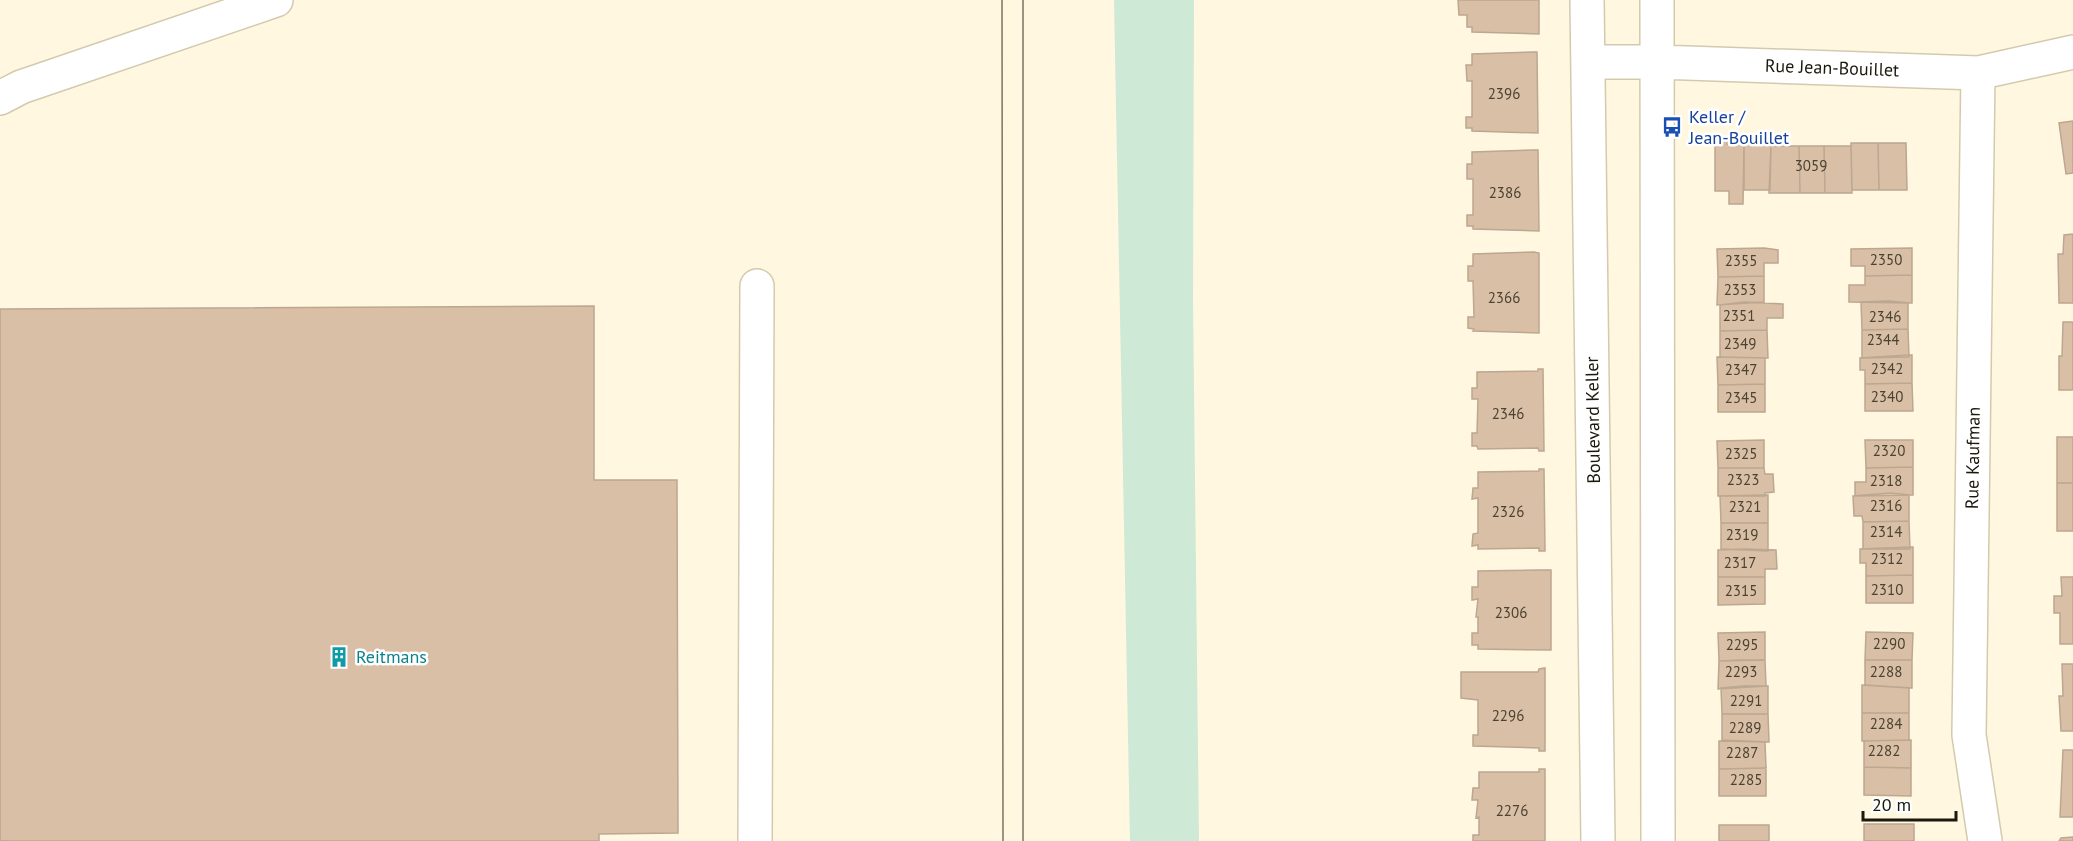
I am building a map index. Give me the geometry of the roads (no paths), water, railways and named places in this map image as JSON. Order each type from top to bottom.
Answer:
[{"type":"street","points":[[0,98],[21,87],[276,0]]},
{"type":"street","name":"Boulevard Keller","points":[[1587,0],[1598,841]]},
{"type":"street","points":[[1657,0],[1658,841]]},
{"type":"street","name":"Rue Jean-Bouillet","points":[[1588,63],[1658,62],[1978,73],[2073,52]]},
{"type":"street","name":"Rue Kaufman","points":[[1978,73],[1969,735],[1985,841]]},
{"type":"street","points":[[755,841],[757,286]]},
{"type":"tram line","points":[[1002,0],[1003,841]]},
{"type":"tram line","points":[[1023,0],[1023,841]]},
{"type":"place","name":"Keller / Jean-Bouillet","points":[[1672,127]]},
{"type":"place","name":"Reitmans","points":[[339,657]]}]
